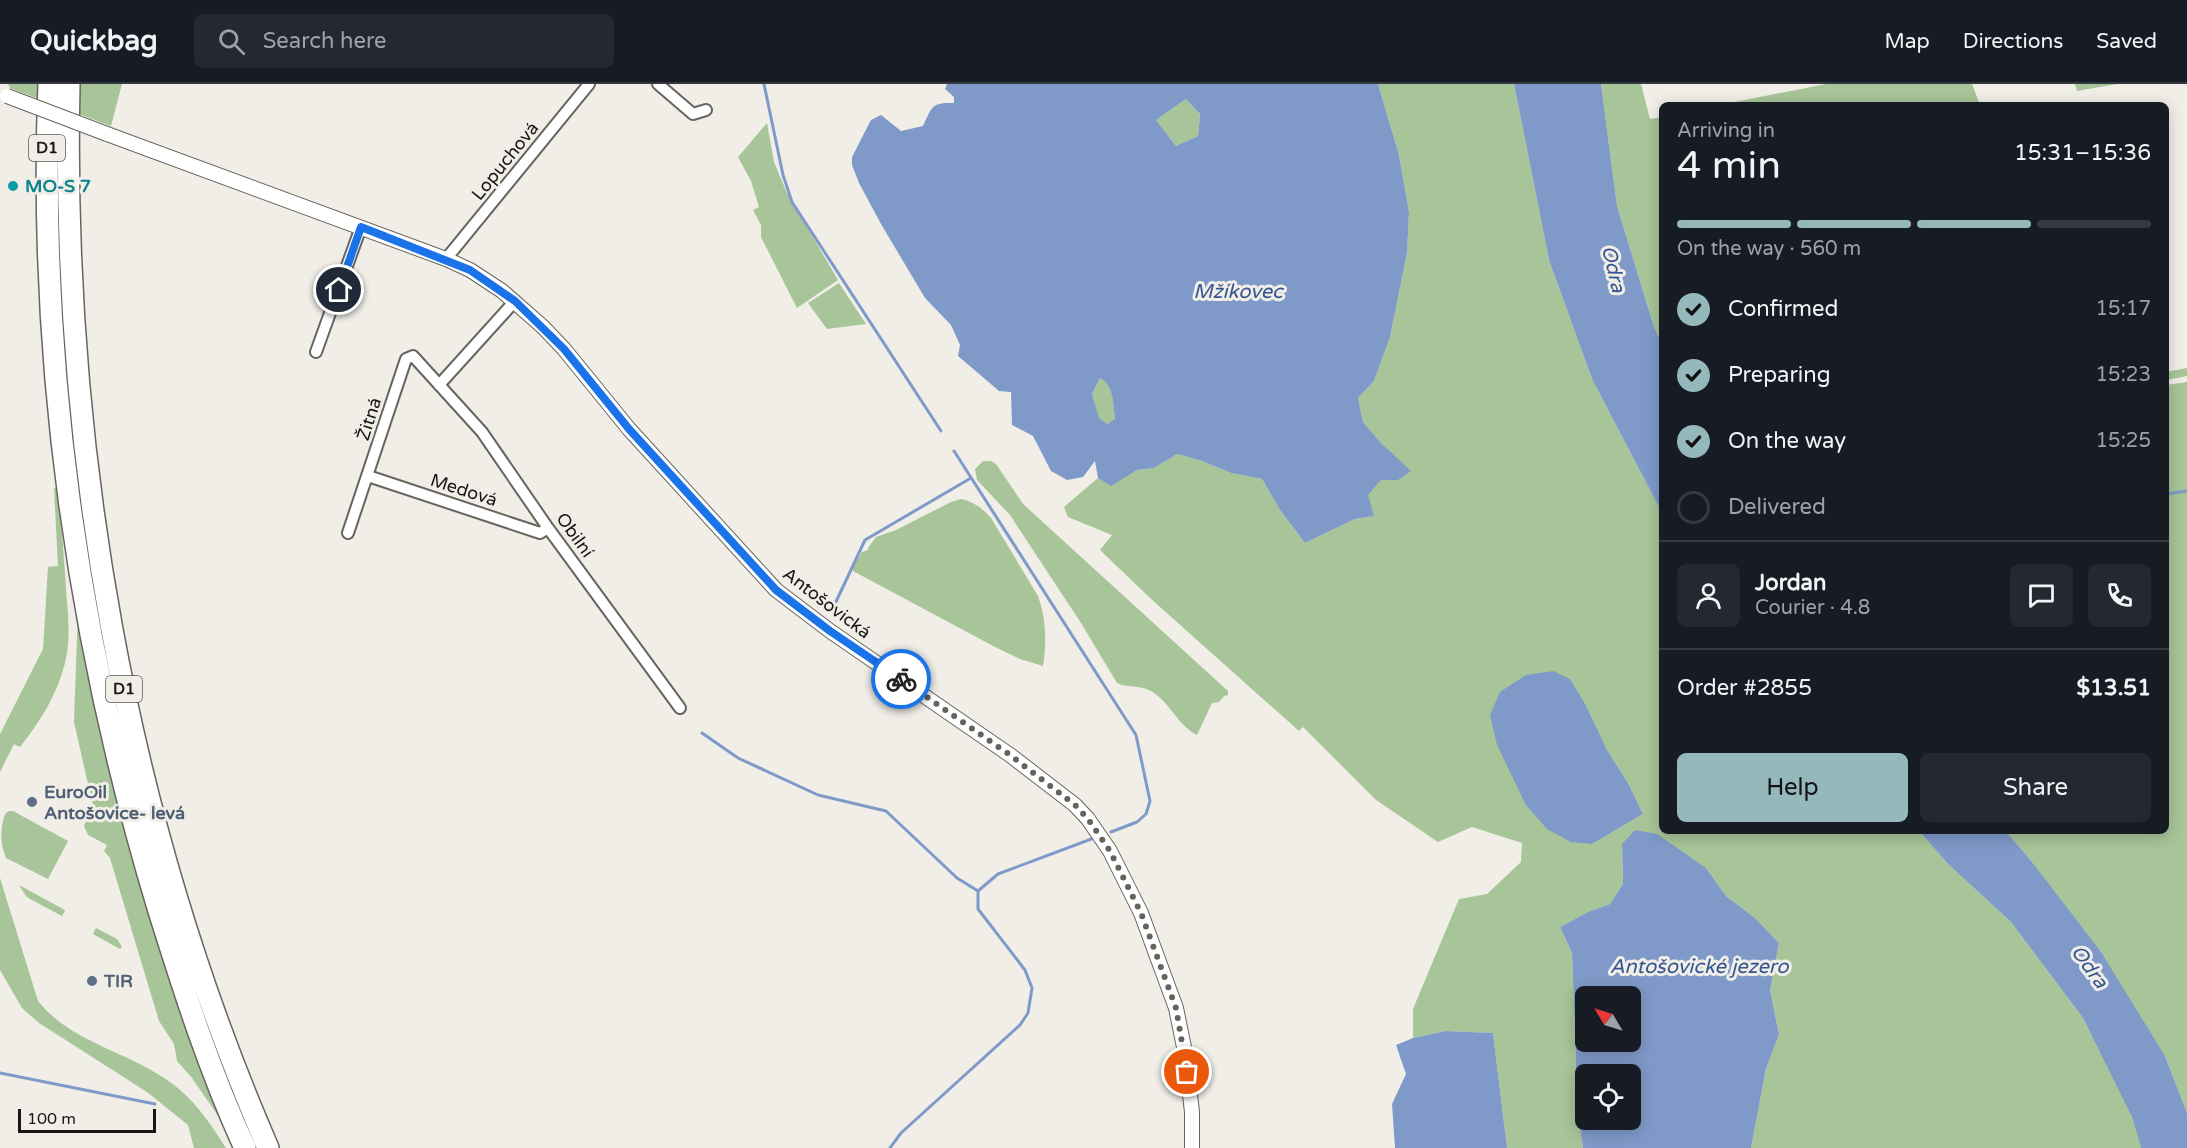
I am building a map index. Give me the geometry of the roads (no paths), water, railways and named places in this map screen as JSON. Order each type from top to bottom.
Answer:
[{"type":"highway","name":"D1","points":[[49,84],[47,190],[52,333],[63,445],[85,603],[118,756],[146,866],[191,1011],[245,1148]]},
{"type":"highway","name":"D1","points":[[69,84],[70,281],[82,427],[92,514],[123,686],[150,800],[193,947],[241,1085],[268,1148]]},
{"type":"street","name":"Lopuchová","points":[[446,259],[589,84]]},
{"type":"street","points":[[658,84],[693,114],[706,110]]},
{"type":"street","name":"Antošovická","points":[[4,95],[446,259],[482,277],[515,301],[564,349],[629,429],[776,590],[830,631],[1010,755],[1075,805],[1088,819],[1110,851],[1141,913],[1176,1008],[1185,1052],[1192,1112],[1192,1148]]},
{"type":"street","points":[[316,352],[357,226]]},
{"type":"street","points":[[439,385],[515,301]]},
{"type":"street","name":"Žitná","points":[[348,533],[406,359],[413,356],[439,385]]},
{"type":"street","name":"Obilní","points":[[439,385],[482,432],[548,528],[680,708]]},
{"type":"street","name":"Medová","points":[[368,476],[540,532],[548,528]]},
{"type":"water","name":"Mžíkovec","points":[[947,84],[1378,84],[1399,155],[1409,212],[1407,253],[1390,337],[1374,381],[1358,398],[1363,422],[1382,444],[1411,471],[1398,480],[1381,480],[1368,495],[1374,516],[1355,519],[1305,543],[1280,510],[1262,479],[1231,473],[1202,461],[1177,454],[1154,468],[1137,470],[1111,486],[1098,478],[1095,461],[1083,477],[1067,480],[1051,471],[1033,436],[1012,425],[1011,392],[999,391],[958,356],[960,345],[951,325],[925,298],[881,224],[852,165],[852,157],[871,120],[881,115],[901,131],[923,126],[933,107],[954,103],[954,97],[945,89]],"holes":[[[1186,99],[1200,114],[1198,136],[1176,146],[1156,120]],[[1100,378],[1108,386],[1113,402],[1115,419],[1107,424],[1099,418],[1092,394]]]},
{"type":"water","name":"Odra","points":[[1514,84],[1601,84],[1617,206],[1659,338],[1659,507],[1592,379],[1549,260]]},
{"type":"water","points":[[1553,671],[1570,679],[1643,814],[1592,844],[1571,842],[1547,829],[1526,805],[1497,745],[1490,715],[1500,692],[1526,675]]},
{"type":"water","name":"Antošovické jezero","points":[[1635,830],[1657,834],[1706,868],[1726,896],[1755,918],[1779,943],[1770,990],[1779,1034],[1766,1069],[1751,1148],[1583,1148],[1580,1130],[1641,1130],[1641,1064],[1576,1064],[1576,1052],[1641,1052],[1641,986],[1575,986],[1575,1034],[1572,953],[1560,927],[1588,912],[1610,904],[1623,884],[1622,844]]},
{"type":"water","name":"Odra","points":[[1922,834],[2009,834],[2101,952],[2165,1056],[2187,1113],[2187,1148],[2141,1148],[2133,1119],[2083,1018],[2011,922],[1949,865]]},
{"type":"water","points":[[1446,1031],[1493,1033],[1507,1148],[1395,1148],[1392,1104],[1406,1074],[1396,1045],[1413,1038]]},
{"type":"waterway","points":[[764,84],[783,175],[792,202],[941,431]]},
{"type":"waterway","points":[[954,451],[1136,735],[1150,801],[1146,814],[1137,822],[1111,832]]},
{"type":"waterway","points":[[834,606],[865,540],[971,478]]},
{"type":"waterway","points":[[2169,494],[2187,491]]},
{"type":"waterway","points":[[702,733],[738,758],[818,795],[886,811],[957,878],[978,891]]},
{"type":"waterway","points":[[890,1148],[901,1133],[1020,1025],[1028,1013],[1032,988],[1025,970],[978,909],[978,891],[998,874],[1094,838]]},
{"type":"waterway","points":[[0,1073],[155,1104]]},
{"type":"place","name":"MO-S 7","points":[[13,186]]},
{"type":"place","name":"EuroOil Antošovice- levá","points":[[32,802]]},
{"type":"place","name":"TIR","points":[[92,981]]}]
